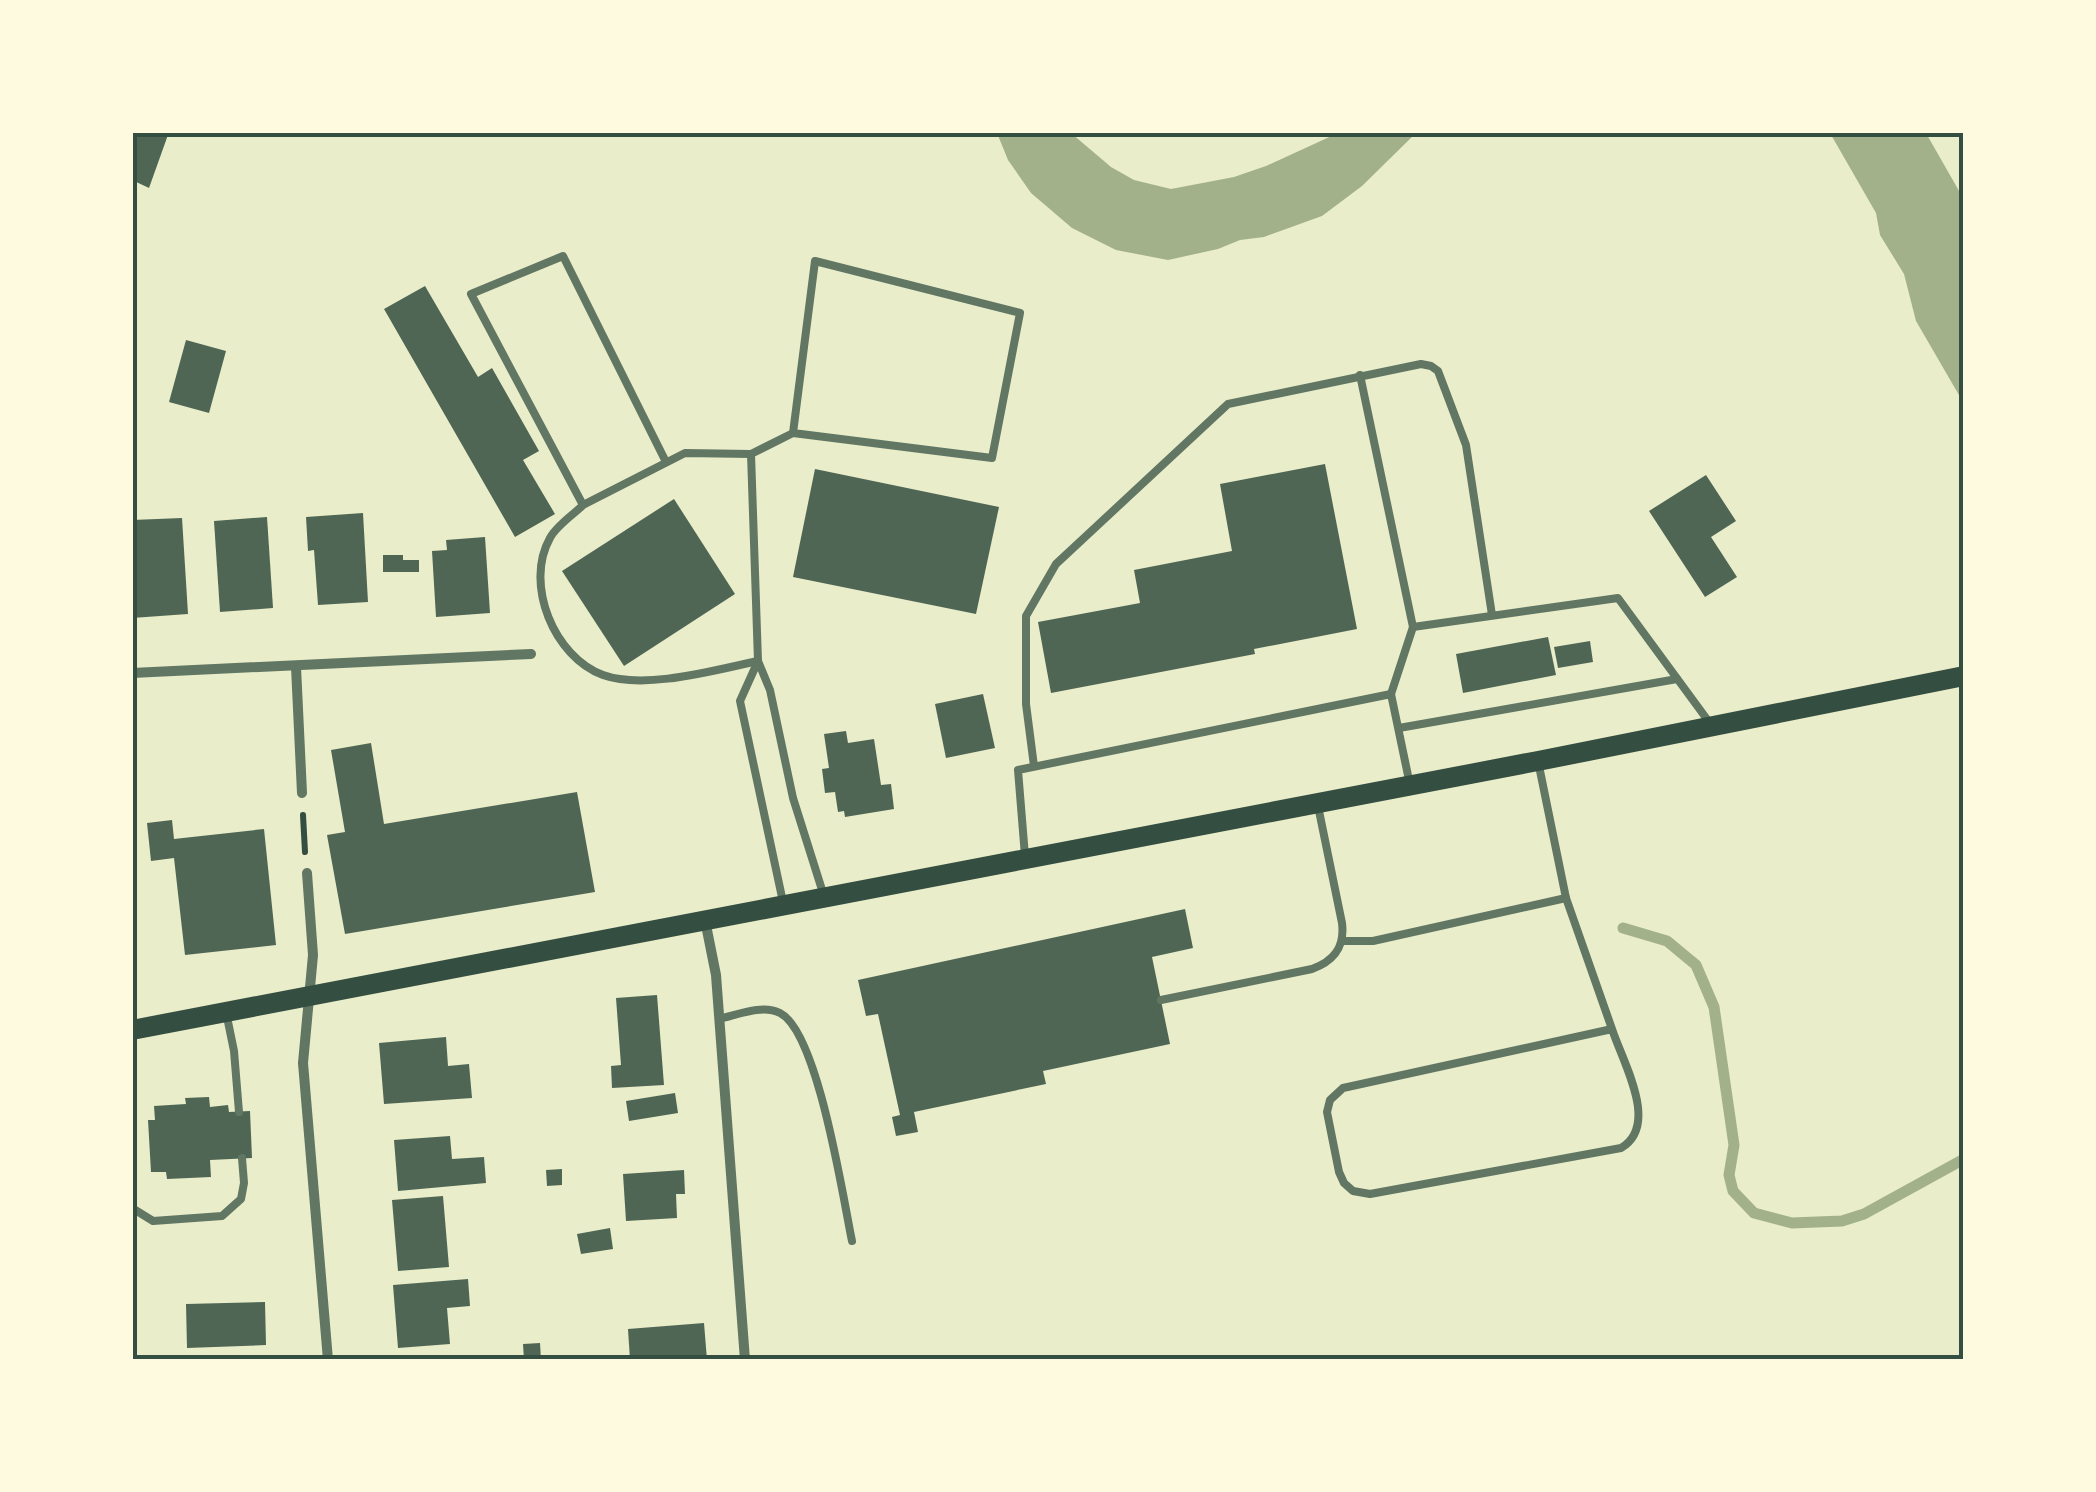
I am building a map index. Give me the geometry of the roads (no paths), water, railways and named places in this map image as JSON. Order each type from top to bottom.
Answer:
[{"type":"main road","points":[[132,1030],[1964,676]]},
{"type":"street","points":[[132,673],[531,654]]},
{"type":"street","points":[[296,666],[302,794]]},
{"type":"street","points":[[307,873],[313,955],[303,1062],[328,1360]]},
{"type":"street","points":[[705,920],[716,975],[745,1360]]},
{"type":"lane","points":[[583,505],[471,294],[563,256],[666,462]]},
{"type":"lane","points":[[758,661],[640,680],[606,676],[587,666],[564,644],[541,601],[541,572],[550,537],[583,505],[686,452],[751,454],[793,433],[992,458],[1020,314],[815,261],[793,433]]},
{"type":"lane","points":[[1034,766],[1026,704],[1026,616],[1056,564],[1228,404],[1421,364],[1438,371],[1466,444],[1492,615]]},
{"type":"lane","points":[[1360,375],[1413,627],[1391,694],[1410,785]]},
{"type":"lane","points":[[751,454],[758,661],[770,690],[792,798],[825,898]]},
{"type":"lane","points":[[1413,627],[1618,598],[1711,726]]},
{"type":"lane","points":[[758,661],[740,702],[784,906]]},
{"type":"lane","points":[[1398,728],[1677,679]]},
{"type":"lane","points":[[1026,859],[1018,770],[1391,694]]},
{"type":"lane","points":[[1538,761],[1566,898],[1612,1030],[1641,1116],[1638,1132],[1622,1148],[1370,1194],[1353,1191],[1340,1178],[1327,1112],[1330,1100],[1343,1088],[1612,1030]]},
{"type":"lane","points":[[1161,1000],[1312,970],[1334,956],[1342,940],[1342,924],[1317,803]]},
{"type":"lane","points":[[1342,940],[1373,940],[1566,898]]},
{"type":"lane","points":[[719,1019],[766,1010],[784,1016],[794,1025],[820,1088],[852,1241]]},
{"type":"lane","points":[[226,1012],[239,1112]]},
{"type":"lane","points":[[132,1208],[153,1221],[222,1216],[241,1199],[242,1158]]},
{"type":"waterway","points":[[1888,132],[1948,237],[1964,280]]},
{"type":"waterway","points":[[1623,928],[1667,941],[1696,965],[1714,1007],[1734,1145],[1729,1175],[1733,1191],[1754,1213],[1792,1223],[1842,1221],[1864,1214],[1964,1159]]}]
